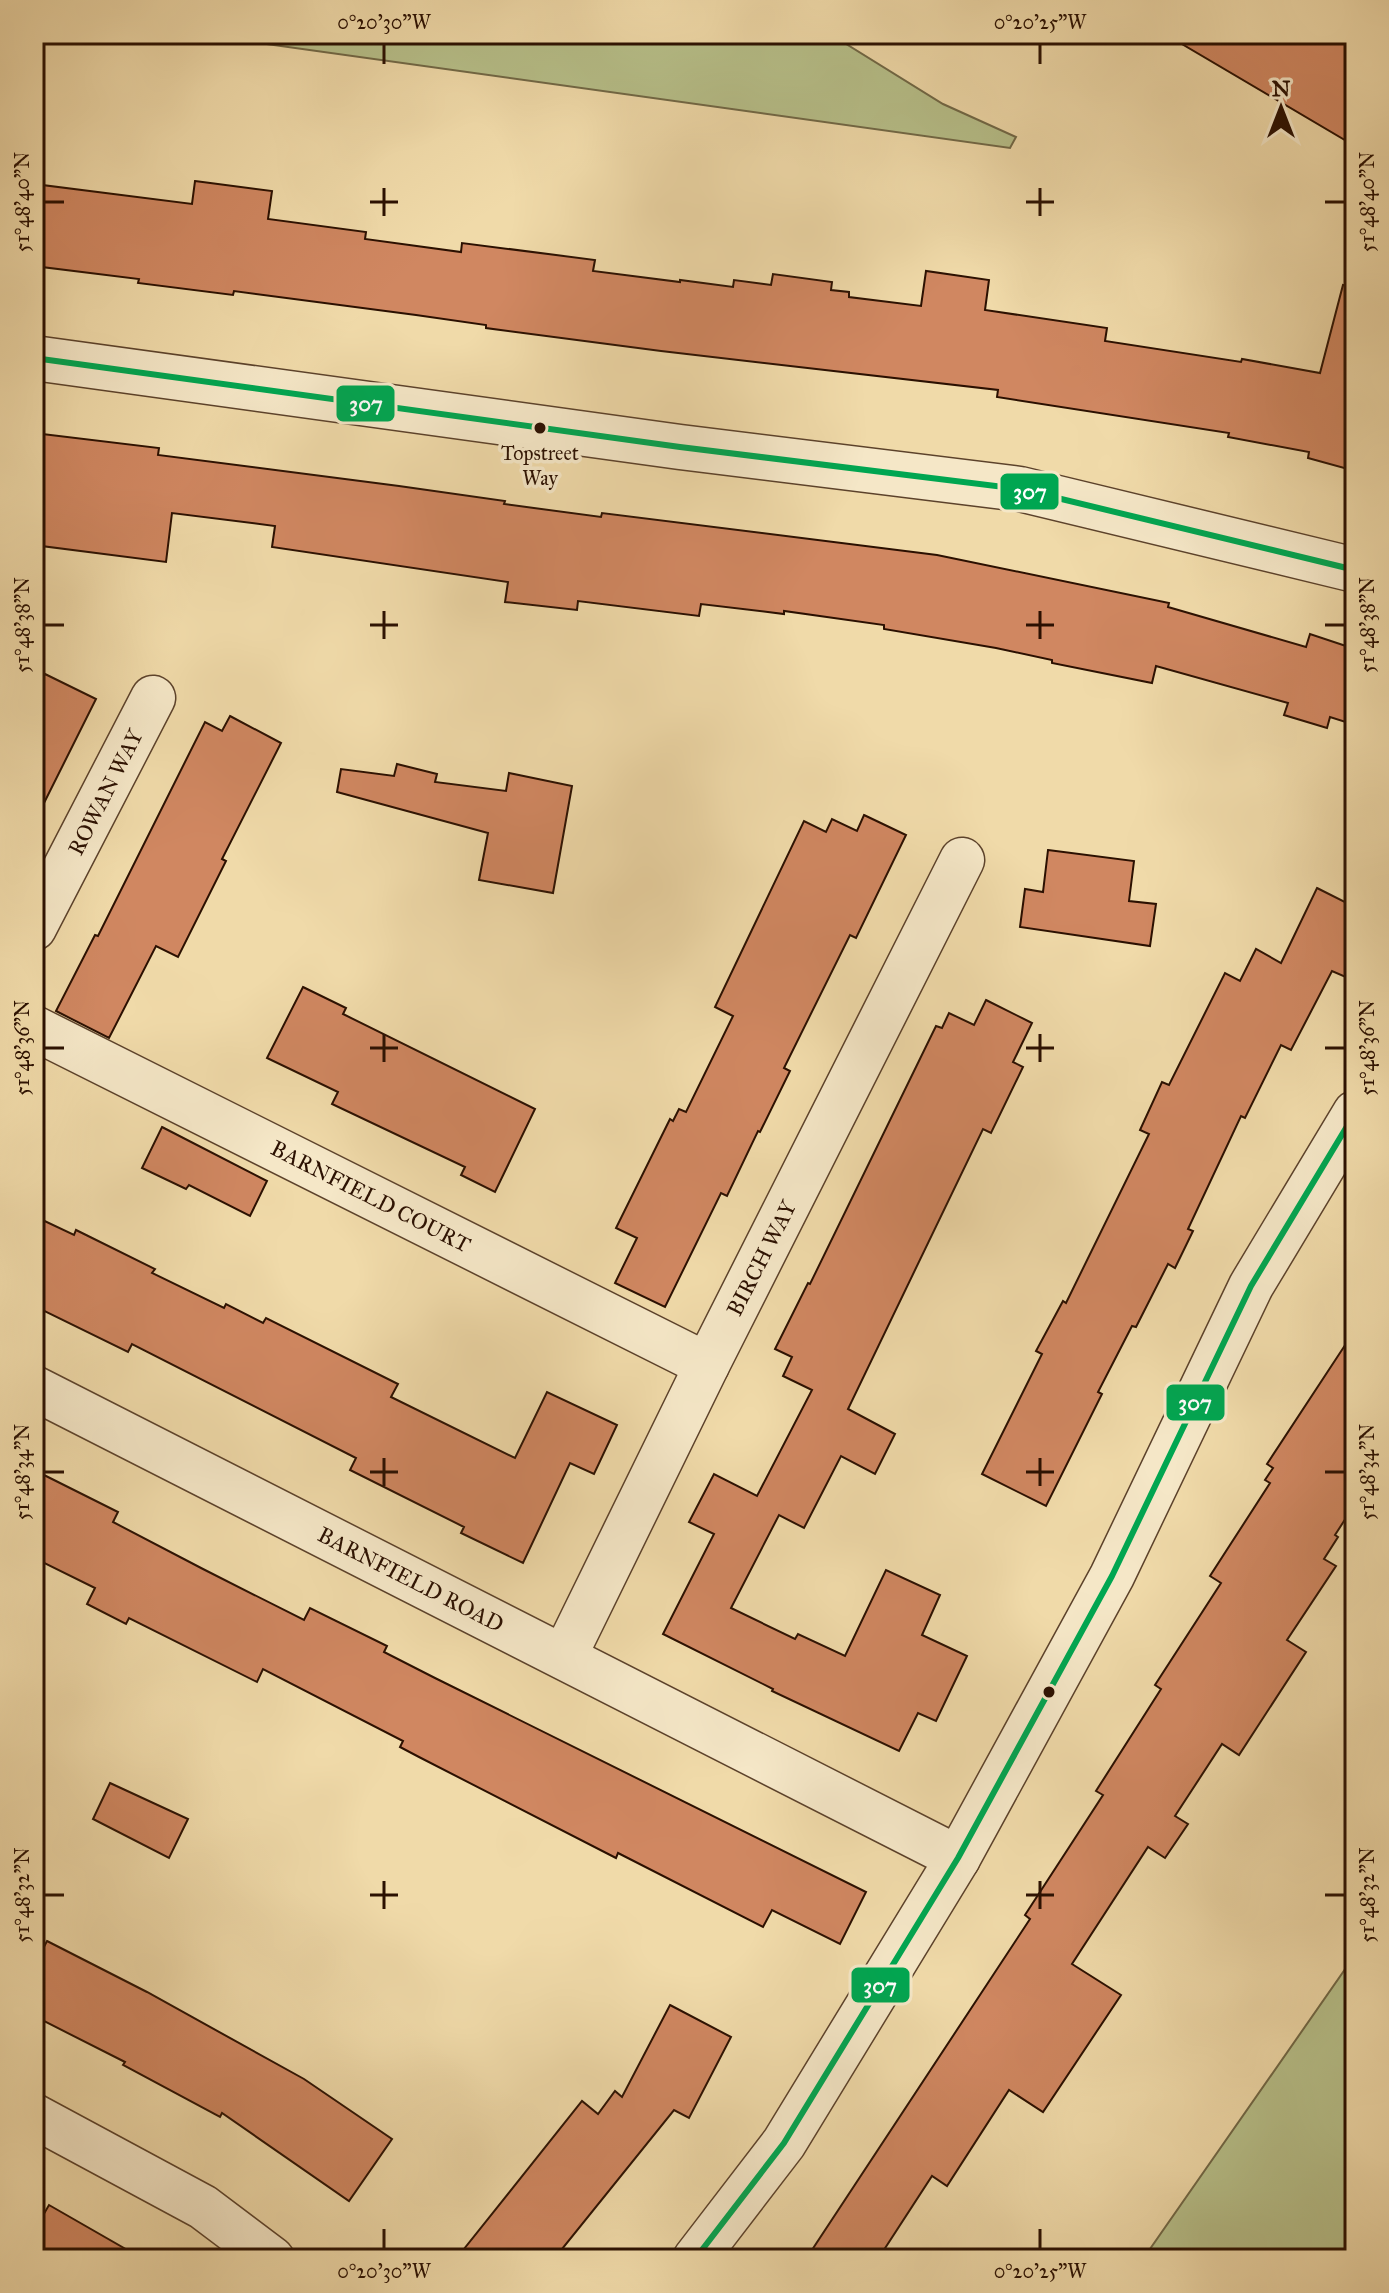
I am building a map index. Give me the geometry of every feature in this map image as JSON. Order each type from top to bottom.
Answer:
[{"type":"street","points":[[34,358],[680,447],[1020,489],[1355,570]]},
{"type":"street","name":"ROWAN WAY","points":[[34,928],[153,698]]},
{"type":"street","name":"BIRCH WAY","points":[[564,1657],[707,1365],[962,860]]},
{"type":"street","name":"BARNFIELD COURT","points":[[34,1028],[707,1365]]},
{"type":"street","points":[[695,2259],[784,2143],[958,1858],[1112,1576],[1251,1286],[1355,1113]]},
{"type":"street","name":"BARNFIELD ROAD","points":[[34,1388],[958,1858]]},
{"type":"street","points":[[34,2116],[203,2207],[272,2259]]},
{"type":"green space","points":[[195,34],[830,34],[943,104],[1016,137],[1010,148]]},
{"type":"green space","points":[[1355,1955],[1355,2259],[1143,2259]]},
{"type":"building","points":[[1165,34],[1329,34],[1355,50],[1355,146]]},
{"type":"building","points":[[195,181],[272,191],[268,219],[366,232],[365,239],[461,252],[462,243],[595,260],[593,271],[680,282],[733,287],[734,280],[771,285],[773,274],[832,282],[831,290],[849,292],[849,297],[921,306],[926,271],[989,280],[985,310],[1107,328],[1105,341],[1320,373],[1343,285],[1355,287],[1355,471],[1308,458],[1309,452],[1228,437],[1229,433],[997,397],[998,390],[661,351],[234,291],[233,295],[138,283],[139,279],[34,266],[34,184],[192,204]]},
{"type":"building","points":[[34,433],[159,448],[158,455],[505,501],[504,504],[601,517],[602,513],[937,555],[1169,603],[1168,607],[1306,647],[1310,634],[1355,649],[1355,725],[1330,717],[1327,728],[1284,715],[1288,703],[1156,666],[1152,683],[996,648],[884,629],[884,625],[784,611],[784,614],[701,604],[699,616],[578,601],[577,610],[505,602],[508,582],[272,547],[275,526],[172,513],[166,562],[34,545]]},
{"type":"building","points":[[45,674],[96,699],[34,823],[34,696]]},
{"type":"building","points":[[230,716],[281,743],[222,859],[226,861],[178,957],[156,946],[109,1038],[56,1011],[95,935],[98,936],[205,722],[222,731]]},
{"type":"building","points":[[397,764],[437,774],[435,782],[506,791],[509,773],[572,786],[553,893],[479,880],[488,833],[337,792],[341,769],[394,776]]},
{"type":"building","points":[[864,815],[906,835],[856,938],[850,935],[784,1068],[790,1071],[760,1132],[727,1196],[721,1193],[665,1307],[615,1283],[637,1238],[616,1228],[670,1119],[673,1121],[679,1109],[686,1112],[733,1016],[715,1007],[804,821],[826,832],[832,819],[857,831]]},
{"type":"building","points":[[1048,850],[1134,861],[1129,901],[1156,904],[1150,946],[1020,927],[1025,889],[1043,892]]},
{"type":"building","points":[[1317,888],[1355,907],[1355,981],[1332,971],[1291,1050],[1281,1045],[1245,1118],[1241,1116],[1188,1229],[1193,1231],[1175,1268],[1168,1264],[1136,1327],[1132,1326],[1046,1506],[982,1474],[1042,1354],[1036,1351],[1063,1301],[1066,1303],[1149,1134],[1140,1130],[1162,1082],[1169,1085],[1225,973],[1240,981],[1256,949],[1281,963]]},
{"type":"building","points":[[303,987],[346,1008],[343,1014],[535,1109],[495,1192],[461,1175],[465,1167],[332,1104],[338,1092],[267,1058]]},
{"type":"building","points":[[986,1000],[1032,1023],[1013,1062],[1023,1067],[991,1133],[983,1129],[848,1409],[895,1434],[875,1474],[841,1456],[804,1528],[779,1515],[731,1608],[795,1639],[798,1634],[845,1656],[886,1570],[940,1595],[922,1635],[967,1656],[936,1721],[918,1713],[899,1751],[772,1691],[663,1634],[714,1534],[689,1522],[714,1474],[757,1496],[812,1390],[783,1376],[792,1357],[775,1349],[936,1026],[942,1028],[949,1013],[974,1025]]},
{"type":"building","points":[[162,1127],[267,1181],[250,1216],[189,1185],[186,1189],[142,1168]]},
{"type":"building","points":[[34,1216],[74,1235],[76,1230],[155,1269],[152,1273],[224,1308],[226,1304],[263,1323],[266,1318],[398,1384],[391,1397],[515,1458],[547,1392],[617,1425],[594,1474],[570,1463],[523,1563],[461,1533],[464,1527],[350,1470],[356,1458],[132,1344],[128,1352],[34,1306]]},
{"type":"building","points":[[1355,1330],[1355,1504],[1324,1559],[1336,1566],[1287,1640],[1306,1652],[1239,1755],[1222,1744],[1175,1816],[1188,1824],[1165,1858],[1148,1847],[1072,1964],[1121,1995],[1043,2112],[1009,2090],[947,2186],[932,2176],[878,2259],[806,2259],[1030,1919],[1025,1915],[1103,1795],[1096,1791],[1161,1689],[1155,1685],[1221,1583],[1210,1576],[1270,1483],[1265,1480],[1273,1468],[1267,1464]]},
{"type":"building","points":[[34,1470],[118,1512],[113,1522],[203,1569],[304,1620],[310,1608],[387,1646],[384,1652],[866,1892],[840,1944],[772,1910],[763,1927],[618,1853],[616,1858],[419,1757],[400,1747],[403,1741],[263,1669],[257,1682],[129,1618],[126,1624],[87,1604],[95,1588],[34,1558]]},
{"type":"building","points":[[110,1783],[188,1819],[169,1858],[93,1819]]},
{"type":"building","points":[[47,1941],[304,2079],[392,2139],[349,2201],[222,2113],[220,2117],[123,2065],[125,2062],[34,2016],[34,1966]]},
{"type":"building","points":[[670,2005],[731,2037],[689,2118],[674,2110],[554,2259],[456,2259],[582,2101],[598,2114],[615,2091],[622,2097]]},
{"type":"building","points":[[49,2205],[143,2259],[34,2259],[34,2231]]},
{"type":"transit line","name":"307","points":[[34,358],[680,447],[1020,489],[1355,570]]},
{"type":"transit line","name":"307","points":[[695,2259],[784,2143],[958,1858],[1112,1576],[1251,1286],[1355,1113]]},
{"type":"place","name":"Topstreet Way","points":[[540,428]]}]
